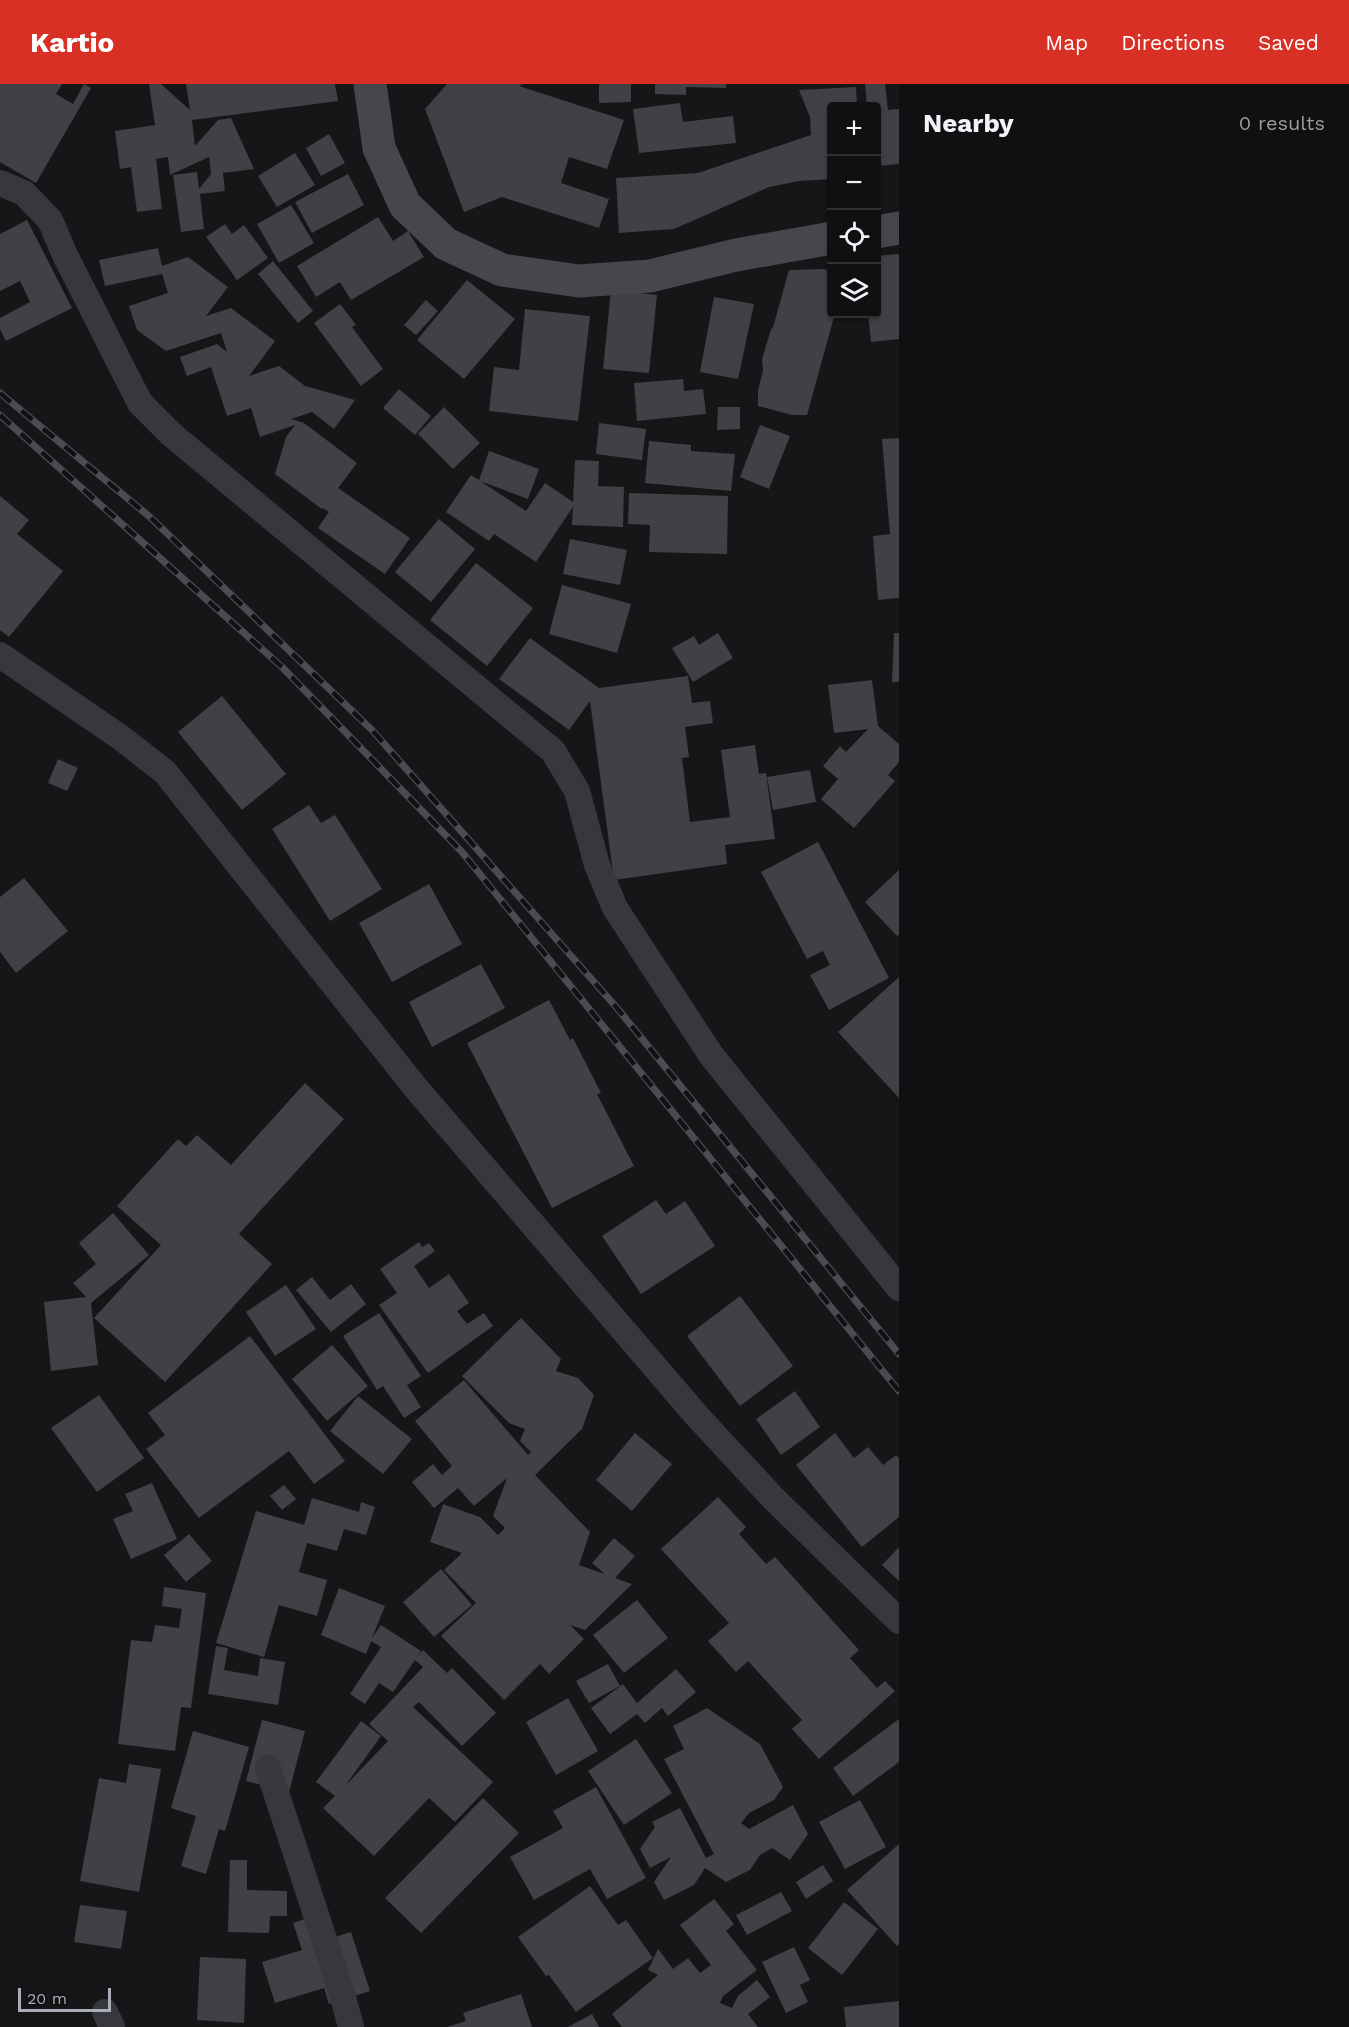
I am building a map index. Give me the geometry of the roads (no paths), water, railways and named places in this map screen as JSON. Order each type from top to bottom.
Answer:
[{"type":"street","points":[[370,84],[379,148],[405,206],[446,244],[502,270],[579,281],[650,276],[736,255],[827,239]]},
{"type":"street","points":[[0,183],[24,193],[50,220],[65,255],[140,403],[171,434],[553,750],[577,791],[597,865],[615,908],[711,1055],[899,1288]]},
{"type":"street","points":[[881,231],[899,228]]},
{"type":"street","points":[[0,655],[120,737],[165,772],[415,1087],[697,1416],[772,1497],[899,1621]]},
{"type":"street","points":[[268,1768],[351,2027]]},
{"type":"railway","points":[[0,393],[150,517],[372,730],[617,1008],[899,1354]]},
{"type":"railway","points":[[0,415],[282,667],[462,852],[899,1391]]}]
